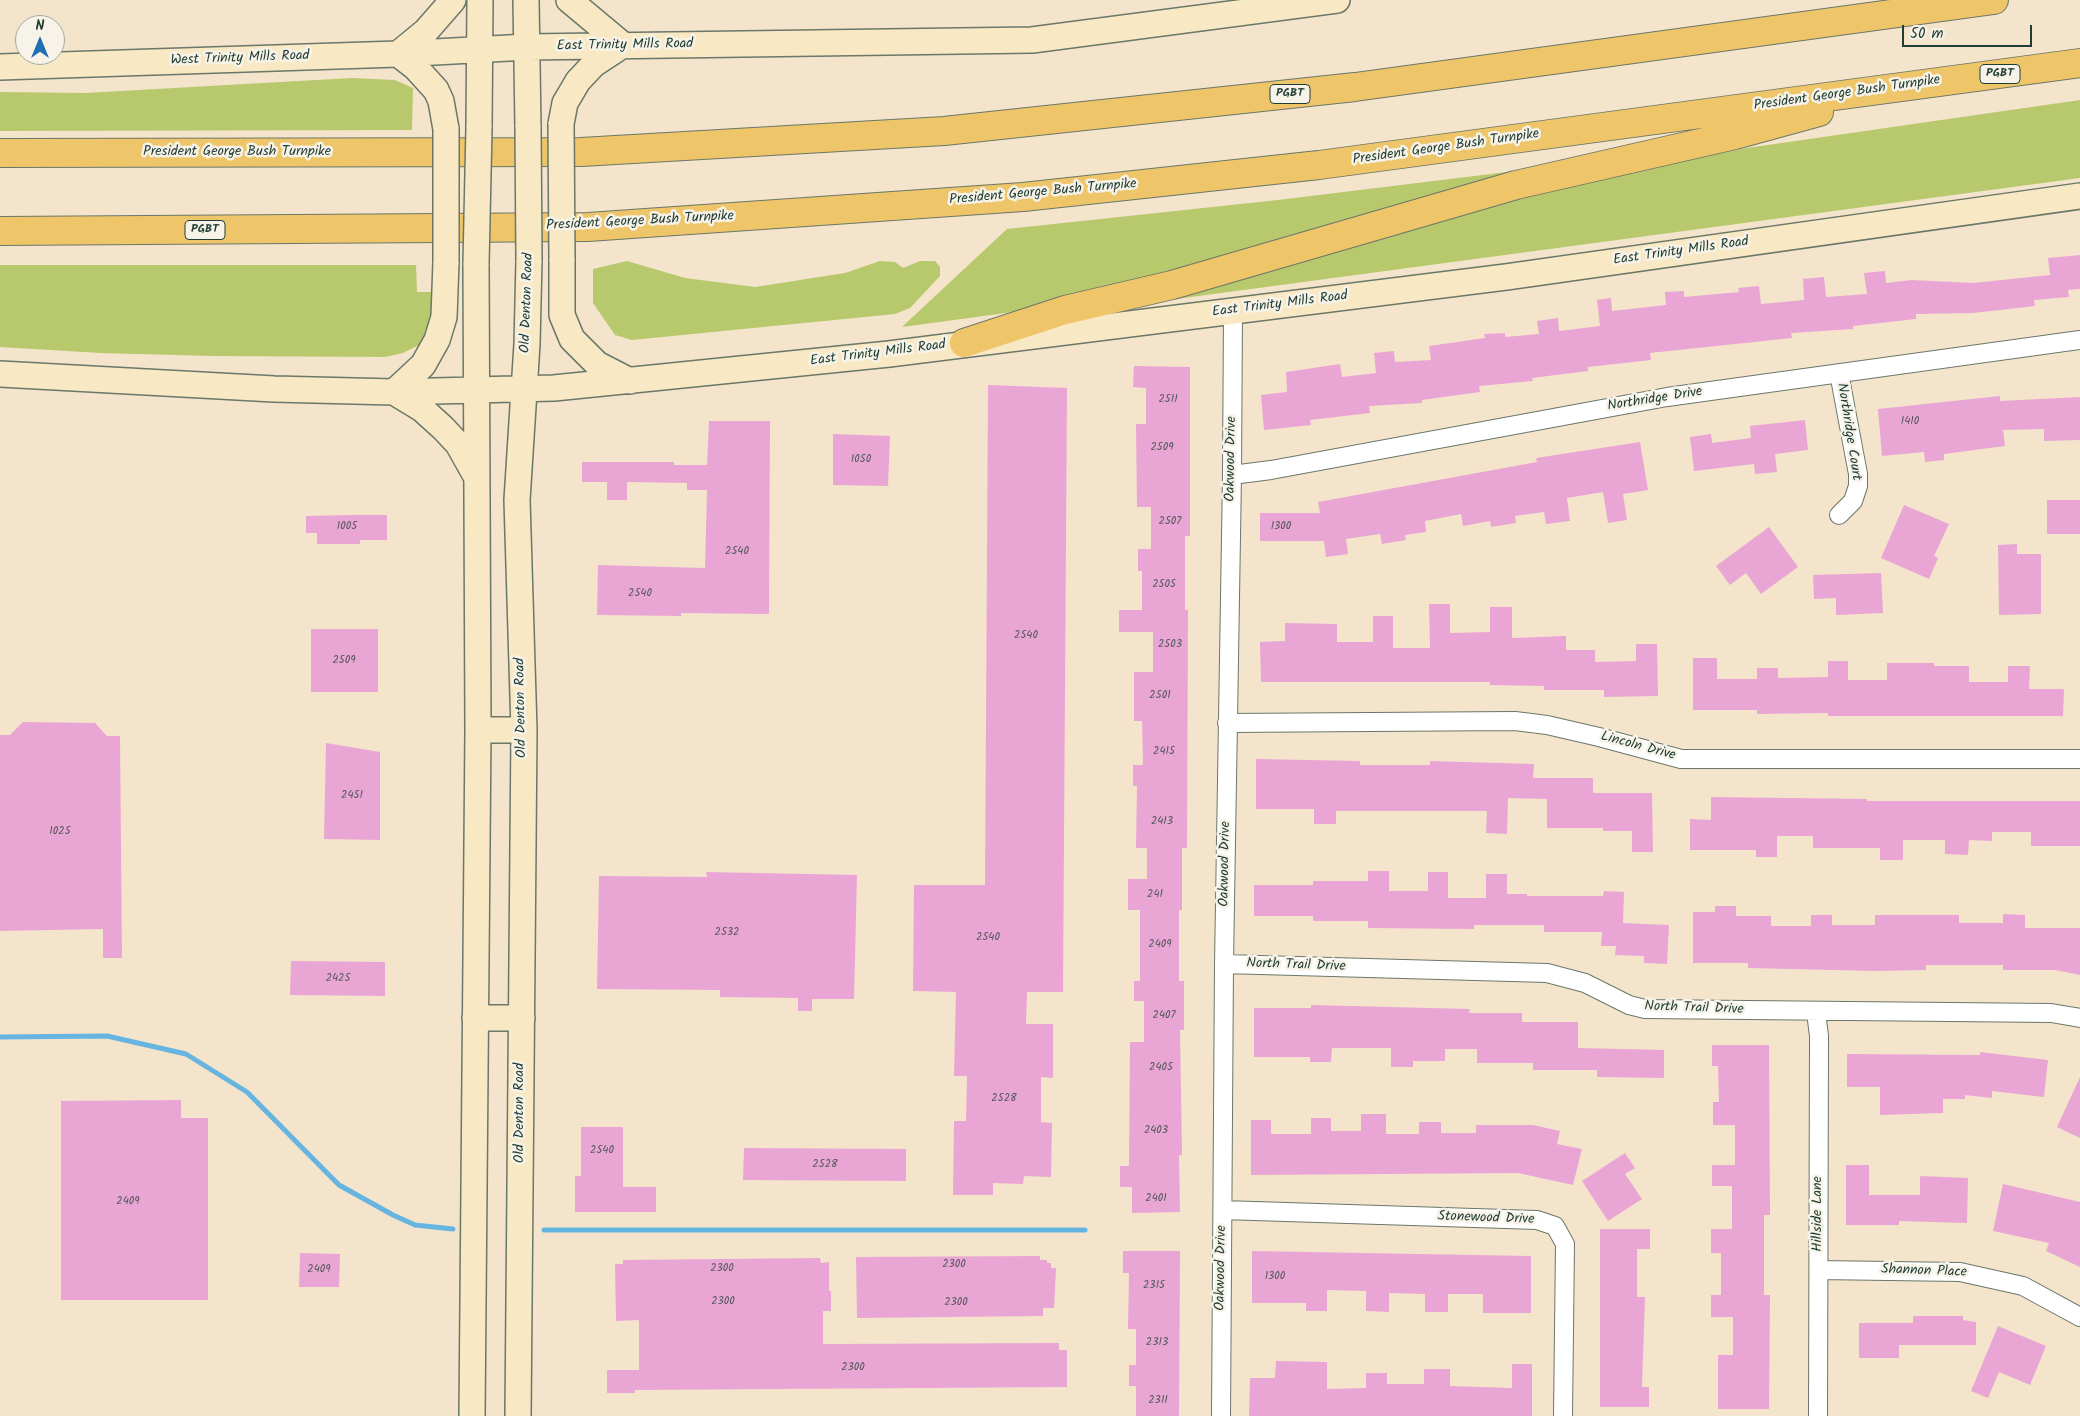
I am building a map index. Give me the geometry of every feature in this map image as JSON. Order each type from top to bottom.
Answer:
[{"type":"highway","name":"President George Bush Turnpike","points":[[0,153],[581,152],[944,131],[1355,87],[1994,0]]},
{"type":"highway","name":"President George Bush Turnpike","points":[[0,231],[588,227],[1023,197],[1319,164],[2080,63]]},
{"type":"highway","points":[[964,343],[1065,310],[1172,285],[1516,185],[1735,135],[1920,85]]},
{"type":"main road","points":[[394,392],[423,365],[437,340],[444,317],[446,262],[446,129],[441,101],[436,90],[416,68],[398,54],[426,31],[453,0]]},
{"type":"main road","points":[[472,1416],[478,730],[476,264],[480,0]]},
{"type":"main road","name":"Old Denton Road","points":[[518,1416],[524,730],[517,500],[527,344],[529,260],[526,0]]},
{"type":"main road","points":[[569,0],[623,45],[594,64],[578,81],[565,102],[561,124],[562,315],[572,339],[598,364],[630,381]]},
{"type":"main road","name":"East Trinity Mills Road","points":[[480,51],[527,47],[623,45],[1032,40],[1337,0]]},
{"type":"main road","name":"West Trinity Mills Road","points":[[0,67],[480,51]]},
{"type":"main road","name":"East Trinity Mills Road","points":[[477,390],[523,390],[630,381],[889,354],[964,343],[1506,277],[2080,196]]},
{"type":"main road","points":[[0,374],[274,389],[394,392],[477,390]]},
{"type":"main road","points":[[394,392],[422,409],[443,428],[458,444],[476,477]]},
{"type":"main road","points":[[478,730],[524,730]]},
{"type":"main road","points":[[475,1018],[522,1018]]},
{"type":"street","name":"Oakwood Drive","points":[[1220,1416],[1227,722],[1232,475],[1232,311]]},
{"type":"street","name":"Northridge Drive","points":[[1232,475],[1271,470],[1667,397],[2080,340]]},
{"type":"street","name":"Northridge Court","points":[[1839,373],[1858,474],[1858,486],[1853,501],[1839,515]]},
{"type":"street","name":"Lincoln Drive","points":[[1227,722],[1515,721],[1564,729],[1681,759],[2080,759]]},
{"type":"street","name":"North Trail Drive","points":[[1224,964],[1547,973],[1585,983],[1629,1005],[1645,1009],[2051,1013],[2080,1018]]},
{"type":"street","name":"Hillside Lane","points":[[1816,1012],[1819,1036],[1818,1416]]},
{"type":"street","name":"Stonewood Drive","points":[[1223,1210],[1537,1220],[1555,1226],[1565,1244],[1563,1416]]},
{"type":"street","name":"Shannon Place","points":[[1819,1270],[1960,1272],[2023,1286],[2080,1317]]},
{"type":"green space","points":[[352,78],[395,80],[413,88],[412,130],[0,131],[0,92],[85,93]]},
{"type":"green space","points":[[2080,100],[2080,178],[1124,306],[1501,199],[1649,167],[1747,148]]},
{"type":"green space","points":[[1548,167],[1160,280],[1028,310],[902,327],[1007,229],[1278,200]]},
{"type":"green space","points":[[627,261],[685,278],[755,287],[845,273],[880,261],[895,262],[903,268],[920,261],[935,261],[940,267],[940,276],[910,308],[895,314],[632,340],[615,335],[593,303],[593,269]]},
{"type":"green space","points":[[0,265],[416,265],[417,292],[435,292],[434,317],[425,342],[403,353],[385,357],[212,356],[100,353],[0,347]]},
{"type":"building","points":[[2080,255],[2080,289],[2068,290],[2069,297],[2034,300],[2035,306],[1973,313],[1916,314],[1916,319],[1853,326],[1853,329],[1791,333],[1792,338],[1650,353],[1651,360],[1588,367],[1588,371],[1532,378],[1533,381],[1479,386],[1480,392],[1422,400],[1422,403],[1369,406],[1370,413],[1310,420],[1311,425],[1264,430],[1261,395],[1287,392],[1286,372],[1340,364],[1342,377],[1376,373],[1374,353],[1394,351],[1395,362],[1431,360],[1429,346],[1485,338],[1484,334],[1505,333],[1505,337],[1539,334],[1537,321],[1558,318],[1559,331],[1600,326],[1597,300],[1611,298],[1612,311],[1666,305],[1665,292],[1684,291],[1684,297],[1739,292],[1738,288],[1759,286],[1761,304],[1804,300],[1803,279],[1824,277],[1826,297],[1867,294],[1864,273],[1885,271],[1886,283],[1912,280],[1973,283],[2050,275],[2048,258]]},
{"type":"building","points":[[1134,366],[1190,367],[1190,536],[1185,536],[1185,610],[1188,610],[1187,848],[1182,848],[1182,910],[1179,910],[1179,981],[1184,981],[1184,1030],[1180,1030],[1182,1155],[1179,1155],[1180,1212],[1132,1213],[1132,1187],[1120,1187],[1120,1166],[1129,1166],[1130,1042],[1144,1042],[1144,1001],[1134,1001],[1134,981],[1140,981],[1140,910],[1128,910],[1128,879],[1147,879],[1147,848],[1136,848],[1137,786],[1133,786],[1133,765],[1143,765],[1142,721],[1134,721],[1134,672],[1153,672],[1153,632],[1119,632],[1119,610],[1142,610],[1142,571],[1138,571],[1138,549],[1151,549],[1151,507],[1137,507],[1136,424],[1146,424],[1146,388],[1133,387]]},
{"type":"building","points":[[988,385],[1067,388],[1063,992],[1027,992],[1026,1024],[1053,1024],[1053,1078],[1041,1077],[1041,1122],[1052,1123],[1051,1177],[1024,1176],[1023,1184],[993,1183],[993,1195],[953,1195],[954,1121],[966,1121],[967,1076],[954,1076],[956,992],[913,991],[914,885],[985,885]]},
{"type":"building","points":[[2000,396],[2000,401],[2080,397],[2080,440],[2044,441],[2044,429],[2003,430],[2005,446],[1944,454],[1944,460],[1925,462],[1924,452],[1882,456],[1878,409]]},
{"type":"building","points":[[1805,420],[1808,450],[1775,454],[1777,472],[1755,474],[1754,464],[1694,471],[1690,437],[1711,434],[1712,443],[1751,438],[1750,426]]},
{"type":"building","points":[[709,421],[770,421],[769,614],[681,613],[681,616],[597,615],[598,565],[705,568],[707,490],[687,490],[687,483],[627,482],[627,500],[607,500],[607,482],[582,482],[582,462],[674,462],[674,465],[707,465]]},
{"type":"building","points":[[833,434],[890,436],[888,486],[833,485]]},
{"type":"building","points":[[1640,442],[1648,490],[1623,494],[1627,520],[1608,523],[1603,492],[1567,498],[1570,521],[1546,524],[1544,512],[1515,516],[1516,523],[1491,527],[1490,521],[1463,526],[1461,514],[1425,521],[1426,532],[1405,535],[1406,540],[1382,544],[1380,534],[1346,539],[1348,554],[1326,557],[1324,541],[1260,541],[1260,513],[1320,513],[1318,502],[1537,462],[1536,458]]},
{"type":"building","points":[[2047,500],[2080,500],[2080,534],[2047,534]]},
{"type":"building","points":[[1904,505],[1949,524],[1934,556],[1938,558],[1929,579],[1881,558]]},
{"type":"building","points":[[387,515],[387,540],[360,540],[360,544],[317,544],[317,533],[306,533],[306,516]]},
{"type":"building","points":[[1769,527],[1798,567],[1761,594],[1746,573],[1730,585],[1716,566]]},
{"type":"building","points":[[2017,544],[2017,554],[2041,554],[2041,614],[1999,615],[1998,545]]},
{"type":"building","points":[[1881,573],[1883,613],[1836,615],[1836,598],[1814,599],[1813,575]]},
{"type":"building","points":[[1429,604],[1450,604],[1450,633],[1490,632],[1490,607],[1512,607],[1512,638],[1566,636],[1566,650],[1595,650],[1595,662],[1636,661],[1636,644],[1657,644],[1658,696],[1604,697],[1604,690],[1544,690],[1544,686],[1490,685],[1490,682],[1261,682],[1260,642],[1285,641],[1285,623],[1337,624],[1337,642],[1373,642],[1373,616],[1393,616],[1393,648],[1430,648]]},
{"type":"building","points":[[311,629],[378,629],[378,692],[311,692]]},
{"type":"building","points":[[1693,658],[1717,658],[1717,679],[1757,679],[1757,668],[1778,668],[1778,678],[1828,677],[1828,661],[1848,661],[1848,680],[1887,680],[1887,663],[1934,663],[1934,666],[1969,666],[1969,682],[2008,682],[2008,666],[2030,666],[2029,689],[2064,689],[2063,716],[1828,716],[1828,713],[1757,714],[1757,710],[1693,710]]},
{"type":"building","points":[[23,722],[95,723],[107,736],[120,736],[122,958],[103,958],[103,929],[0,931],[0,735],[10,735]]},
{"type":"building","points":[[326,743],[380,752],[380,840],[324,839]]},
{"type":"building","points":[[1256,759],[1360,761],[1360,765],[1430,765],[1430,761],[1534,764],[1533,778],[1593,778],[1593,793],[1652,793],[1653,852],[1632,852],[1632,831],[1603,831],[1603,828],[1547,828],[1547,799],[1508,798],[1507,834],[1486,833],[1487,811],[1336,811],[1336,824],[1314,824],[1314,809],[1256,809]]},
{"type":"building","points":[[1711,797],[1867,799],[1867,801],[2080,801],[2080,846],[2031,846],[2031,832],[1992,832],[1992,841],[1969,840],[1968,855],[1945,854],[1945,840],[1903,840],[1903,860],[1880,860],[1880,848],[1813,848],[1813,836],[1777,836],[1777,857],[1756,857],[1756,850],[1690,850],[1690,819],[1711,820]]},
{"type":"building","points":[[1368,871],[1389,871],[1389,891],[1428,891],[1428,872],[1448,872],[1448,898],[1486,898],[1486,874],[1507,874],[1507,894],[1527,894],[1527,896],[1603,896],[1604,891],[1624,892],[1623,923],[1669,925],[1667,964],[1644,963],[1644,956],[1615,955],[1616,946],[1601,946],[1602,932],[1544,932],[1544,925],[1474,925],[1474,929],[1368,928],[1368,921],[1313,921],[1313,916],[1254,916],[1254,885],[1313,885],[1313,881],[1368,881]]},
{"type":"building","points":[[706,872],[857,875],[854,999],[812,999],[812,1011],[798,1011],[798,998],[720,997],[720,990],[597,989],[599,876],[707,877]]},
{"type":"building","points":[[1715,906],[1736,906],[1736,916],[1771,916],[1771,926],[1811,926],[1811,915],[1832,915],[1832,925],[1875,925],[1875,915],[1959,915],[1959,923],[2003,923],[2003,914],[2025,915],[2025,928],[2080,928],[2080,975],[2055,970],[2003,970],[2003,965],[1926,965],[1926,970],[1875,971],[1748,968],[1748,963],[1693,963],[1693,912],[1715,912]]},
{"type":"building","points":[[291,961],[385,962],[385,996],[290,995]]},
{"type":"building","points":[[1311,1005],[1470,1009],[1469,1013],[1522,1013],[1522,1022],[1578,1022],[1578,1048],[1664,1050],[1664,1078],[1597,1077],[1597,1070],[1533,1070],[1533,1063],[1477,1063],[1477,1049],[1445,1049],[1445,1061],[1413,1061],[1413,1067],[1391,1067],[1391,1048],[1332,1048],[1331,1062],[1310,1062],[1310,1057],[1254,1057],[1254,1008],[1311,1008]]},
{"type":"building","points":[[1712,1045],[1769,1045],[1770,1215],[1764,1215],[1764,1295],[1770,1295],[1769,1409],[1718,1409],[1718,1355],[1733,1355],[1733,1317],[1711,1317],[1711,1295],[1721,1295],[1721,1253],[1711,1253],[1711,1229],[1732,1229],[1732,1186],[1712,1186],[1712,1165],[1735,1165],[1735,1125],[1713,1125],[1713,1102],[1719,1102],[1718,1066],[1712,1066]]},
{"type":"building","points":[[1980,1052],[2048,1060],[2044,1097],[1992,1091],[1992,1098],[1965,1095],[1965,1099],[1943,1099],[1943,1113],[1880,1115],[1880,1087],[1847,1087],[1847,1054],[1980,1055]]},
{"type":"building","points":[[2080,1077],[2080,1138],[2057,1127]]},
{"type":"building","points":[[181,1100],[181,1118],[208,1118],[208,1300],[61,1300],[61,1101]]},
{"type":"building","points":[[1361,1114],[1386,1114],[1386,1134],[1419,1134],[1419,1122],[1441,1122],[1441,1133],[1476,1133],[1476,1125],[1533,1125],[1560,1131],[1557,1144],[1582,1149],[1573,1185],[1518,1173],[1251,1175],[1251,1120],[1271,1120],[1271,1134],[1311,1134],[1311,1118],[1331,1118],[1331,1131],[1361,1131]]},
{"type":"building","points":[[581,1127],[623,1127],[623,1187],[656,1187],[656,1212],[575,1212],[575,1176],[581,1176]]},
{"type":"building","points":[[744,1148],[906,1149],[906,1181],[743,1180]]},
{"type":"building","points":[[1625,1153],[1635,1168],[1625,1174],[1642,1199],[1608,1221],[1582,1181]]},
{"type":"building","points":[[1846,1165],[1869,1165],[1869,1195],[1920,1195],[1920,1176],[1968,1178],[1967,1223],[1899,1221],[1899,1225],[1846,1225]]},
{"type":"building","points":[[2003,1184],[2080,1202],[2080,1267],[2046,1251],[2049,1243],[1993,1231]]},
{"type":"building","points":[[1600,1229],[1650,1229],[1650,1249],[1637,1249],[1637,1297],[1645,1297],[1642,1387],[1649,1387],[1649,1407],[1600,1407]]},
{"type":"building","points":[[1123,1251],[1180,1251],[1179,1416],[1136,1416],[1136,1386],[1129,1386],[1129,1365],[1136,1365],[1136,1329],[1128,1329],[1129,1273],[1123,1273]]},
{"type":"building","points":[[1252,1251],[1531,1256],[1531,1313],[1483,1313],[1483,1294],[1448,1294],[1448,1312],[1425,1312],[1425,1294],[1389,1293],[1389,1312],[1366,1311],[1366,1291],[1327,1290],[1327,1311],[1306,1311],[1306,1303],[1252,1303]]},
{"type":"building","points":[[300,1253],[340,1254],[339,1287],[299,1287]]},
{"type":"building","points":[[1040,1256],[1040,1260],[1047,1260],[1047,1263],[1051,1263],[1051,1268],[1056,1268],[1054,1308],[1043,1308],[1043,1316],[857,1318],[856,1257]]},
{"type":"building","points":[[820,1258],[821,1263],[829,1262],[829,1291],[831,1291],[831,1311],[823,1311],[823,1344],[1059,1343],[1059,1350],[1067,1350],[1067,1387],[635,1390],[635,1393],[607,1393],[607,1370],[639,1370],[639,1320],[616,1321],[615,1264],[623,1264],[623,1260]]},
{"type":"building","points":[[1913,1316],[1963,1316],[1963,1320],[1976,1322],[1976,1345],[1899,1345],[1899,1358],[1859,1358],[1859,1323],[1913,1323]]},
{"type":"building","points":[[1998,1326],[2046,1346],[2030,1385],[1999,1372],[1988,1398],[1971,1391]]},
{"type":"building","points":[[1276,1361],[1327,1362],[1327,1389],[1366,1388],[1366,1373],[1387,1373],[1387,1384],[1424,1384],[1424,1369],[1450,1369],[1450,1386],[1512,1388],[1512,1364],[1532,1364],[1532,1416],[1249,1416],[1250,1378],[1275,1378]]},
{"type":"waterway","points":[[0,1037],[107,1036],[186,1054],[247,1092],[339,1185],[415,1225],[453,1229]]},
{"type":"waterway","points":[[544,1230],[1085,1230]]}]
